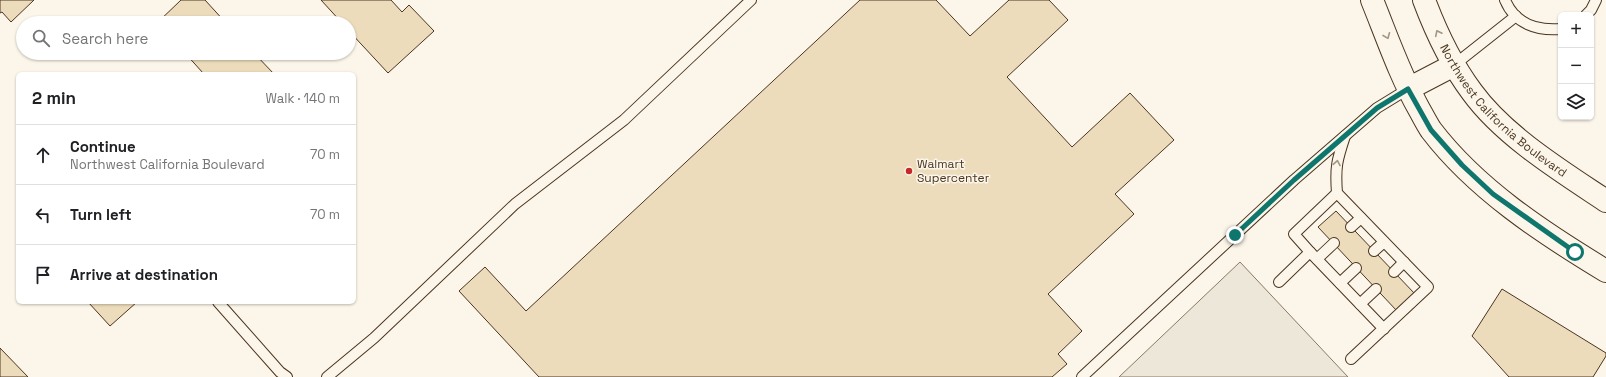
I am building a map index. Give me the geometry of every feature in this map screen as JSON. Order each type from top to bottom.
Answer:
[{"type":"street","points":[[1372,0],[1408,89],[1431,130],[1462,165],[1493,194],[1575,252],[1606,271]]},
{"type":"street","name":"Northwest California Boulevard","points":[[1424,0],[1454,65],[1472,93],[1496,119],[1542,159],[1606,201]]},
{"type":"street","points":[[1408,89],[1454,65]]},
{"type":"lane","points":[[327,377],[374,338],[515,204],[624,120],[751,0]]},
{"type":"lane","points":[[1505,0],[1516,16],[1530,26],[1546,30],[1558,29]]},
{"type":"lane","points":[[1589,12],[1596,0]]},
{"type":"lane","points":[[1454,65],[1516,16]]},
{"type":"lane","points":[[1082,377],[1294,180],[1377,108],[1408,89]]},
{"type":"lane","points":[[1345,135],[1337,158],[1337,193],[1428,287],[1351,359]]},
{"type":"lane","points":[[1337,193],[1294,234],[1384,329]]},
{"type":"lane","points":[[1351,227],[1361,218]]},
{"type":"lane","points":[[1374,251],[1384,242]]},
{"type":"lane","points":[[1279,282],[1314,255],[1334,243]]},
{"type":"lane","points":[[1394,272],[1404,262]]},
{"type":"lane","points":[[1340,283],[1356,268]]},
{"type":"lane","points":[[1360,304],[1376,289]]},
{"type":"lane","points":[[220,304],[280,372],[287,377]]},
{"type":"shaded area","points":[[1240,262],[1348,377],[1119,377]]},
{"type":"building","points":[[0,0],[34,0],[11,22],[2,12],[0,13]]},
{"type":"building","points":[[181,0],[205,0],[220,16],[164,16]]},
{"type":"building","points":[[321,0],[391,0],[402,12],[409,5],[434,31],[388,73],[356,39],[356,16],[336,16]]},
{"type":"building","name":"Walmart Supercenter","points":[[860,0],[936,0],[970,36],[1009,0],[1049,0],[1068,20],[1007,77],[1072,147],[1130,93],[1174,140],[1115,194],[1134,214],[1048,294],[1082,331],[1058,354],[1067,364],[1052,377],[539,377],[459,291],[485,267],[526,311]]},
{"type":"building","points":[[191,60],[261,60],[272,72],[202,72]]},
{"type":"building","points":[[1336,211],[1415,294],[1397,311],[1318,227]]},
{"type":"building","points":[[1502,289],[1606,353],[1606,356],[1593,377],[1509,377],[1472,336]]},
{"type":"building","points":[[90,304],[135,304],[110,326]]},
{"type":"building","points":[[0,348],[28,377],[0,377]]},
{"type":"place","name":"Walmart Supercenter","points":[[909,171]]},
{"type":"route","points":[[1235,235],[1294,180],[1377,108],[1408,89],[1431,130],[1462,165],[1493,194],[1575,252]]}]
